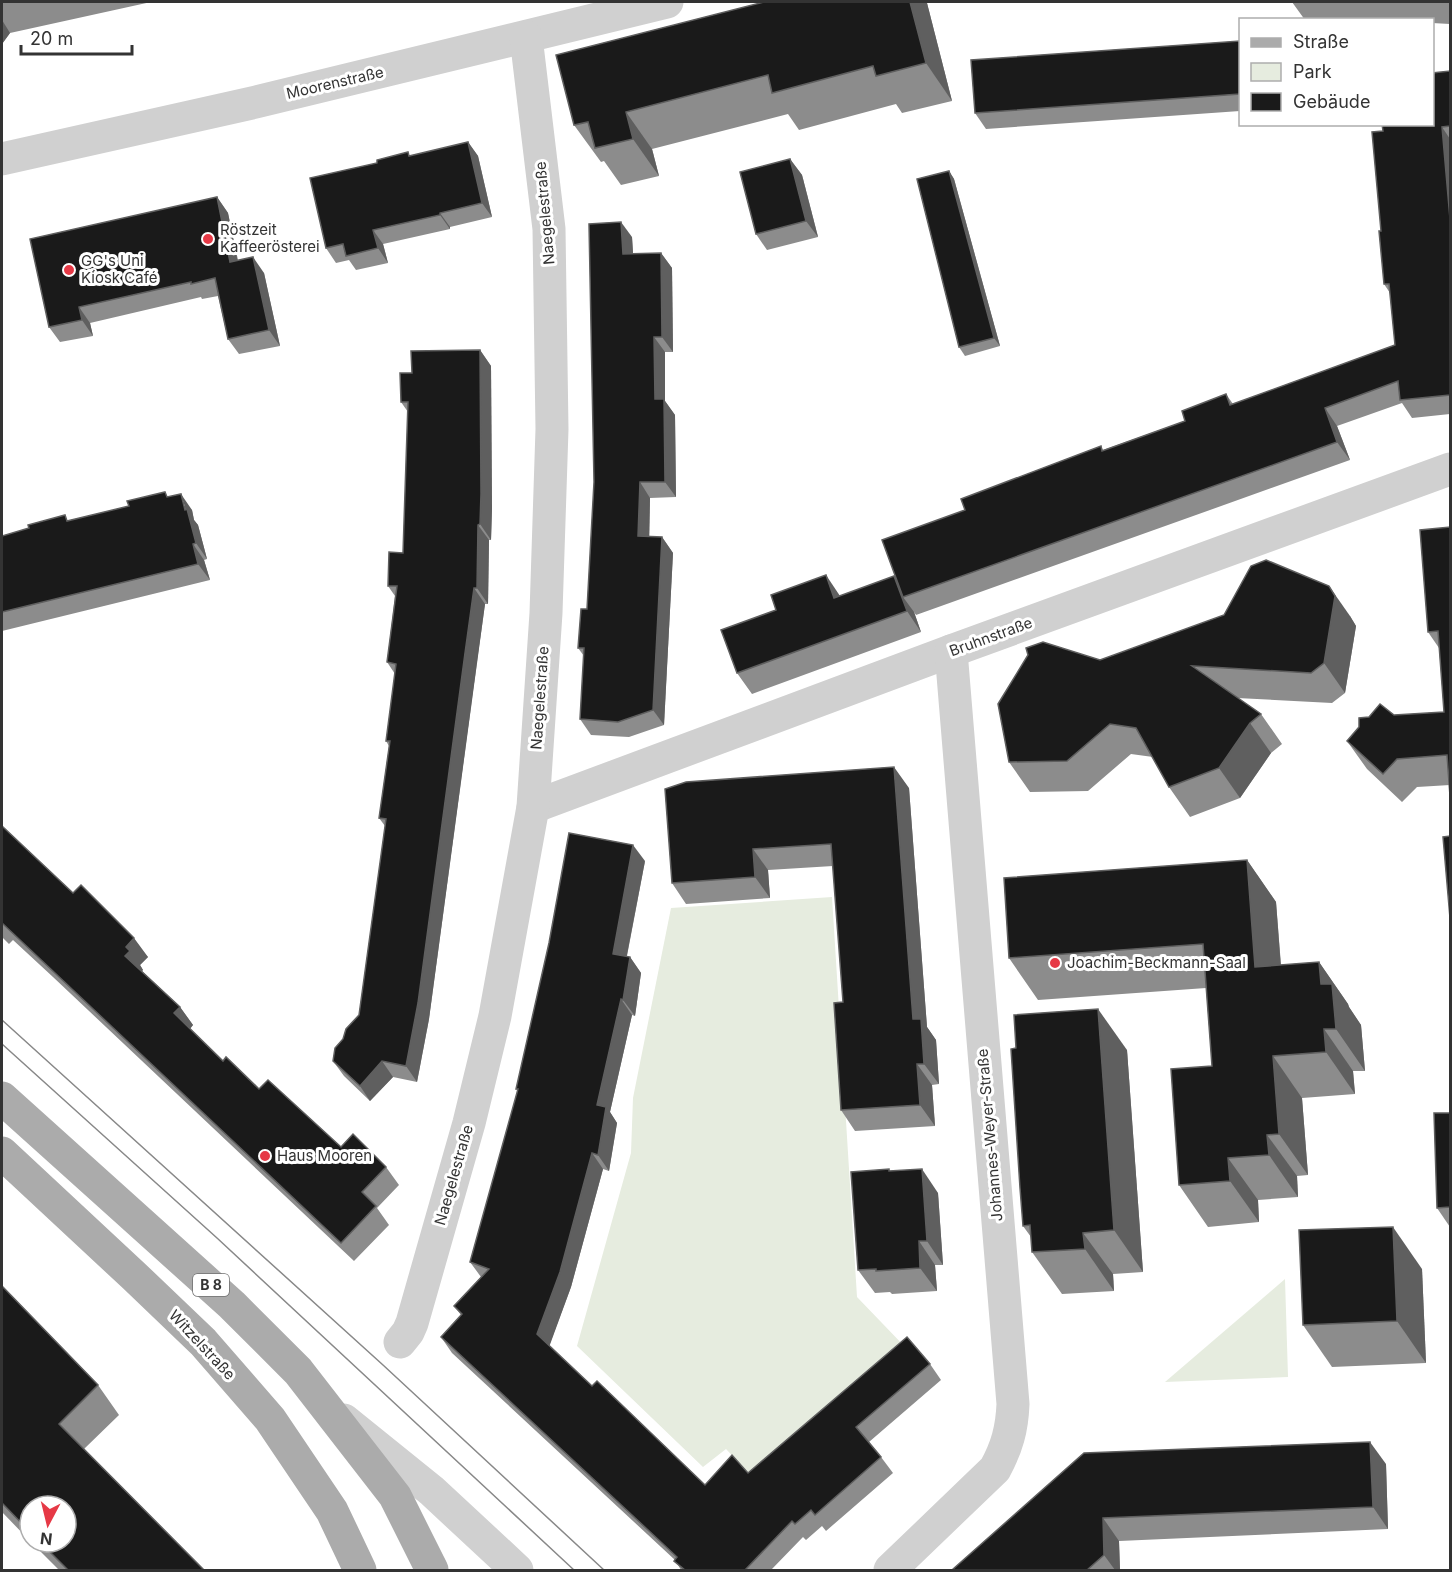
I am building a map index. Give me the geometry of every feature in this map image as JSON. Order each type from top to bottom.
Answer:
[{"type":"main road","name":"B 8","points":[[2,1098],[232,1305],[298,1371],[395,1496],[432,1570]]},
{"type":"main road","name":"Witzelstraße","points":[[2,1153],[203,1342],[270,1419],[332,1511],[360,1570]]},
{"type":"street","name":"Moorenstraße","points":[[2,159],[244,105],[667,2]]},
{"type":"street","name":"Naegelestraße","points":[[400,1342],[412,1323],[474,1101],[495,1016],[533,807],[546,613],[552,429],[549,229],[526,37]]},
{"type":"street","name":"Bruhnstraße","points":[[533,807],[951,651],[1450,469]]},
{"type":"street","name":"Johannes-Weyer-Straße","points":[[890,1570],[995,1469],[1006,1449],[1012,1426],[1013,1404],[951,651]]},
{"type":"street","points":[[328,1407],[432,1491],[517,1570]]},
{"type":"green space","points":[[832,897],[857,1297],[907,1349],[758,1483],[726,1449],[703,1467],[577,1346],[631,1153],[633,1098],[671,908]]},
{"type":"green space","points":[[1285,1279],[1288,1377],[1165,1382]]},
{"type":"building","points":[[764,2],[910,2],[926,63],[876,76],[873,66],[772,93],[768,75],[626,112],[633,139],[595,148],[588,122],[574,125],[556,55]]},
{"type":"building","points":[[1239,41],[1239,94],[975,113],[971,60]]},
{"type":"building","points":[[1450,71],[1450,126],[1442,127],[1450,219],[1450,395],[1400,400],[1398,381],[1325,408],[1337,442],[903,597],[882,540],[965,510],[961,499],[1101,446],[1102,451],[1185,421],[1182,411],[1226,394],[1230,405],[1395,345],[1389,284],[1384,284],[1372,132],[1383,131],[1382,126],[1434,126],[1434,73]]},
{"type":"building","points":[[468,142],[482,203],[373,230],[378,248],[346,256],[343,244],[326,248],[310,178],[377,163],[377,160],[408,152],[409,156]]},
{"type":"building","points":[[790,159],[806,221],[756,234],[740,172]]},
{"type":"building","points":[[949,171],[994,338],[959,347],[917,179]]},
{"type":"building","points":[[217,197],[230,262],[253,257],[269,330],[228,339],[215,278],[79,307],[82,320],[49,327],[30,239]]},
{"type":"building","points":[[621,222],[623,254],[661,253],[662,337],[654,337],[655,399],[664,399],[665,482],[640,482],[638,536],[662,537],[653,710],[618,722],[580,719],[584,648],[578,648],[581,609],[587,609],[594,482],[589,224]]},
{"type":"building","points":[[480,350],[481,494],[477,588],[474,588],[418,1003],[406,1066],[382,1061],[360,1086],[333,1061],[335,1048],[343,1039],[346,1029],[359,1015],[386,819],[379,818],[390,741],[386,741],[396,664],[387,662],[397,586],[388,586],[389,552],[403,553],[408,402],[401,402],[400,373],[412,373],[411,351]]},
{"type":"building","points":[[165,492],[167,497],[181,494],[196,543],[193,544],[198,564],[2,612],[2,536],[29,528],[28,525],[65,515],[67,521],[129,506],[127,501]]},
{"type":"building","points":[[1450,527],[1450,796],[1447,755],[1397,759],[1383,774],[1347,741],[1359,727],[1359,718],[1369,717],[1380,704],[1394,715],[1444,712],[1438,631],[1428,632],[1420,530]]},
{"type":"building","points":[[1266,560],[1329,586],[1335,596],[1324,663],[1311,673],[1192,666],[1261,714],[1250,723],[1219,768],[1169,787],[1136,728],[1110,724],[1067,761],[1009,762],[998,704],[1028,655],[1026,648],[1043,642],[1100,660],[1224,615],[1251,566]]},
{"type":"building","points":[[826,575],[834,598],[894,576],[907,611],[737,673],[721,630],[776,610],[771,595]]},
{"type":"building","points":[[894,767],[913,1019],[921,1019],[924,1064],[917,1064],[920,1105],[841,1110],[834,1003],[843,1002],[831,844],[753,849],[755,877],[672,883],[665,789],[686,782]]},
{"type":"building","points":[[2,826],[73,893],[81,885],[134,938],[126,947],[130,951],[125,956],[180,1007],[174,1013],[223,1061],[226,1057],[259,1089],[268,1080],[341,1147],[353,1134],[386,1167],[362,1192],[376,1206],[341,1243],[2,923]]},
{"type":"building","points":[[569,833],[633,845],[613,954],[630,957],[623,1000],[621,999],[597,1105],[606,1107],[598,1155],[592,1153],[560,1272],[537,1334],[592,1386],[597,1381],[705,1485],[732,1455],[748,1473],[907,1337],[930,1364],[856,1427],[881,1457],[815,1515],[811,1510],[795,1524],[792,1521],[745,1570],[685,1570],[674,1561],[677,1557],[441,1337],[462,1314],[454,1306],[489,1269],[470,1262],[518,1089],[516,1089],[549,943]]},
{"type":"building","points":[[1450,836],[1450,918],[1443,837]]},
{"type":"building","points":[[1247,860],[1255,967],[1319,962],[1321,984],[1332,984],[1336,1029],[1324,1029],[1326,1052],[1273,1056],[1279,1134],[1267,1135],[1269,1155],[1228,1158],[1230,1181],[1179,1185],[1171,1069],[1212,1066],[1203,944],[1009,958],[1004,878]]},
{"type":"building","points":[[1098,1009],[1114,1230],[1083,1233],[1085,1249],[1032,1252],[1030,1225],[1023,1226],[1020,1188],[1011,1049],[1016,1048],[1014,1015]]},
{"type":"building","points":[[1434,1113],[1450,1113],[1450,1207],[1437,1208]]},
{"type":"building","points":[[889,1169],[889,1171],[922,1169],[927,1241],[919,1241],[920,1268],[858,1270],[851,1172]]},
{"type":"building","points":[[1393,1227],[1397,1321],[1303,1325],[1299,1230]]},
{"type":"building","points":[[2,1286],[98,1385],[59,1424],[204,1570],[68,1570],[52,1554],[78,1554],[78,1494],[18,1494],[18,1520],[2,1503]]},
{"type":"building","points":[[1370,1442],[1373,1507],[1103,1518],[1104,1555],[1087,1570],[952,1570],[1084,1453]]},
{"type":"tram line","points":[[2,1020],[383,1365],[604,1570]]},
{"type":"tram line","points":[[2,1044],[217,1238],[574,1570]]},
{"type":"place","name":"Röstzeit Kaffeerösterei","points":[[208,239]]},
{"type":"place","name":"GG's Uni Kiosk Café","points":[[69,270]]},
{"type":"place","name":"Joachim-Beckmann-Saal","points":[[1055,963]]},
{"type":"place","name":"Haus Mooren","points":[[265,1156]]}]
